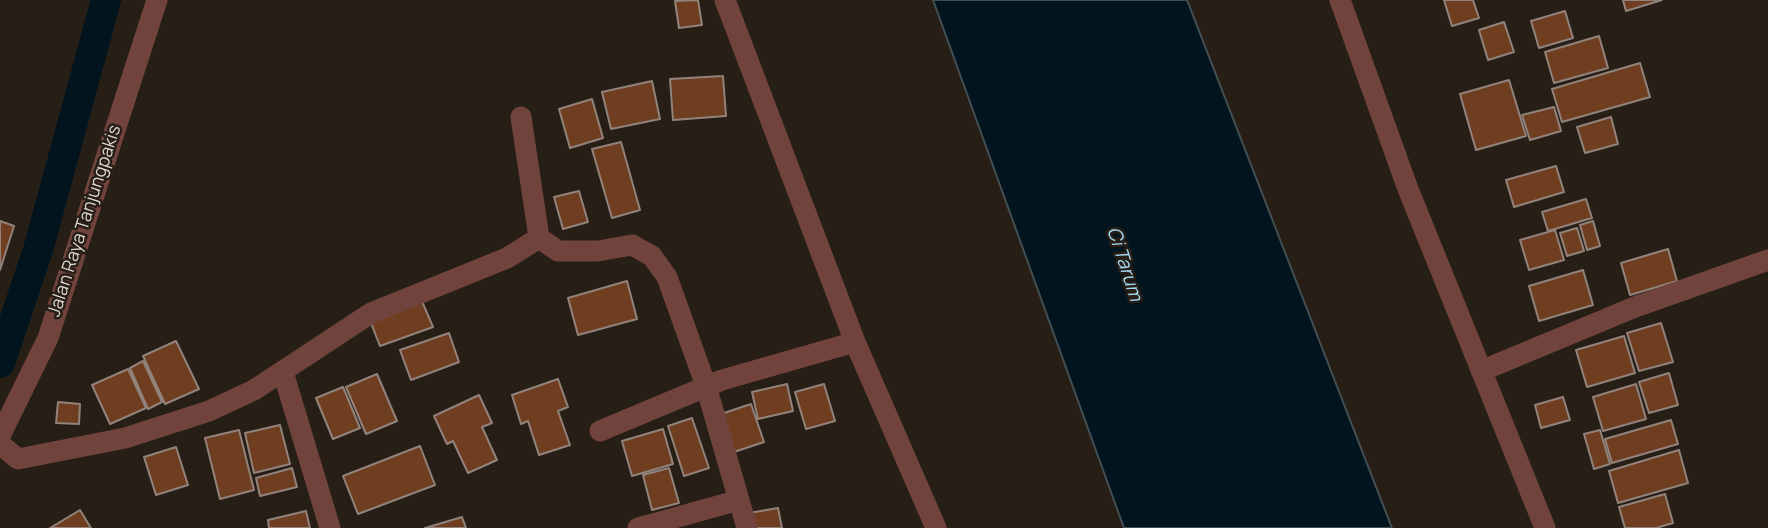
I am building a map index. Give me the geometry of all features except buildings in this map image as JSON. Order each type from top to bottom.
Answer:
[{"type":"street","name":"Jalan Raya Tanjungpakis","points":[[0,436],[48,338],[157,0]]},
{"type":"street","points":[[724,0],[855,341],[936,528]]},
{"type":"street","points":[[1340,0],[1408,189],[1545,528]]},
{"type":"street","points":[[521,117],[539,238],[558,251],[598,251],[632,245],[652,256],[667,277],[706,386],[747,528]]},
{"type":"street","points":[[0,444],[18,459],[125,438],[209,411],[254,390],[371,313],[507,258],[539,238]]},
{"type":"street","points":[[1481,371],[1635,307],[1768,260]]},
{"type":"street","points":[[600,430],[706,386],[855,341]]},
{"type":"street","points":[[283,372],[330,528]]},
{"type":"street","points":[[638,528],[739,500]]},
{"type":"water","name":"Ci Tarum","points":[[933,0],[1187,0],[1392,528],[1124,528]]},
{"type":"waterway","points":[[0,363],[38,250],[106,0]]}]
